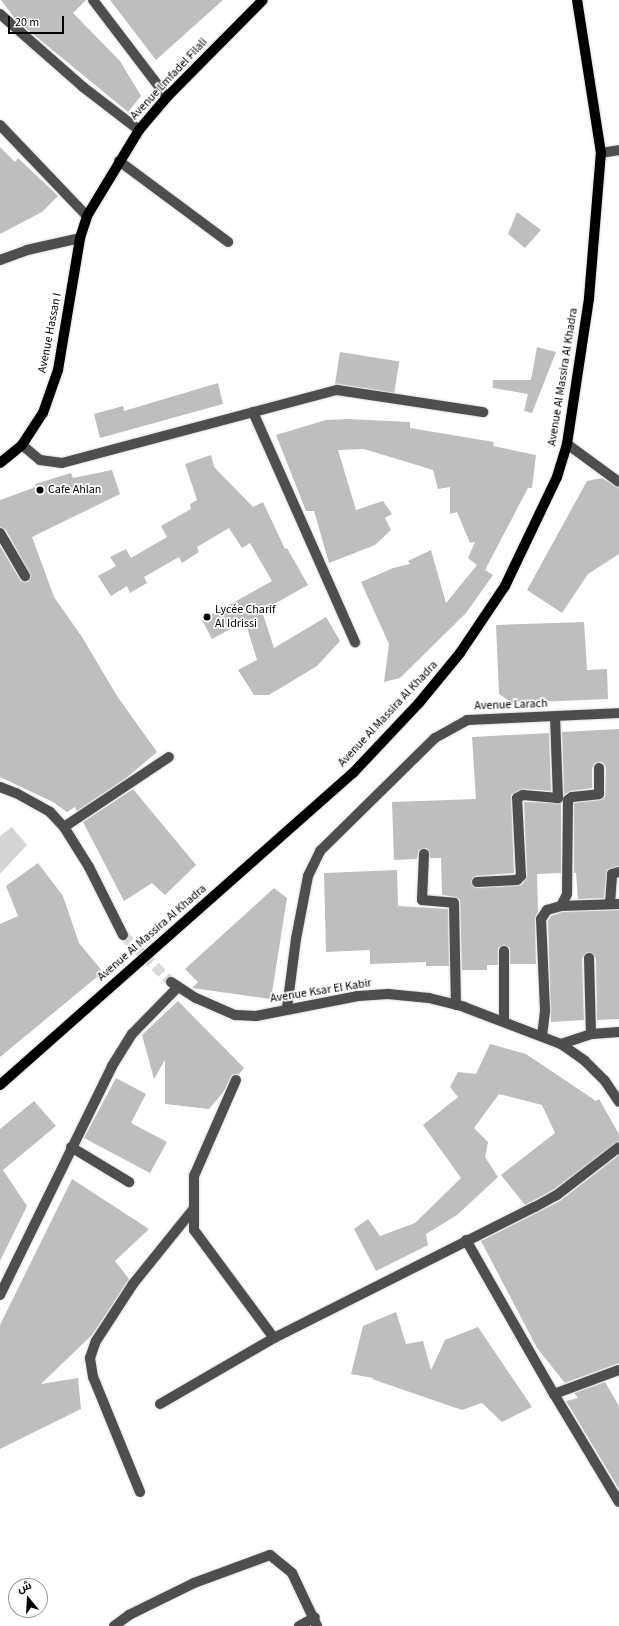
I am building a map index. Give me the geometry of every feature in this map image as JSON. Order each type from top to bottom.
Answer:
[{"type":"main road","name":"Avenue Lmfadel Filali","points":[[80,238],[87,216],[139,130],[167,97],[263,0]]},
{"type":"main road","name":"Avenue Al Massira Al Khadra","points":[[0,1085],[353,773],[419,703],[460,653],[505,586],[557,477],[567,444],[589,298],[601,153],[577,0]]},
{"type":"main road","name":"Avenue Hassan I","points":[[0,463],[22,445],[43,413],[58,370],[80,238]]},
{"type":"street","points":[[93,0],[167,97]]},
{"type":"street","points":[[0,14],[83,87],[139,130]]},
{"type":"street","points":[[0,125],[87,216]]},
{"type":"street","points":[[601,153],[619,150]]},
{"type":"street","points":[[119,162],[228,242]]},
{"type":"street","points":[[0,260],[27,250],[80,238]]},
{"type":"street","points":[[22,445],[40,460],[62,463],[336,390],[483,412]]},
{"type":"street","points":[[253,412],[355,642]]},
{"type":"street","points":[[567,444],[619,482]]},
{"type":"street","points":[[0,533],[25,576]]},
{"type":"street","name":"Avenue Larach","points":[[287,1008],[296,939],[308,876],[320,851],[435,738],[467,720],[619,713]]},
{"type":"street","points":[[555,717],[558,798]]},
{"type":"street","points":[[64,827],[169,757]]},
{"type":"street","points":[[477,882],[517,880],[521,876],[517,798],[523,795],[569,798],[599,794],[599,768]]},
{"type":"street","points":[[0,787],[16,793],[50,812],[64,827],[89,867],[123,935]]},
{"type":"street","points":[[561,906],[567,894],[569,798]]},
{"type":"street","points":[[424,854],[422,900],[454,903],[456,1005]]},
{"type":"street","points":[[542,1036],[545,1010],[542,919],[547,910],[561,906],[615,904],[612,874],[619,872]]},
{"type":"street","points":[[504,951],[504,1020]]},
{"type":"street","points":[[589,958],[591,1034]]},
{"type":"street","name":"Avenue Ksar El Kabir","points":[[71,1147],[112,1066],[132,1034],[175,985],[212,1006],[235,1015],[256,1016],[287,1008],[358,996],[388,994],[429,998],[456,1005],[504,1020],[562,1044],[595,1072],[619,1102]]},
{"type":"street","points":[[562,1044],[591,1034],[619,1032]]},
{"type":"street","points":[[236,1080],[194,1176],[192,1211],[194,1230],[274,1338]]},
{"type":"street","points":[[0,1295],[71,1147],[129,1182]]},
{"type":"street","points":[[160,1404],[274,1338],[398,1278],[466,1240],[557,1195],[619,1147]]},
{"type":"street","points":[[140,1492],[93,1377],[90,1358],[96,1342],[133,1284],[192,1211]]},
{"type":"street","points":[[466,1240],[554,1394],[619,1502]]},
{"type":"street","points":[[554,1394],[619,1370]]},
{"type":"street","points":[[114,1626],[129,1615],[194,1583],[270,1555],[292,1574],[316,1621],[299,1626]]},
{"type":"shaded area","points":[[12,827],[27,845],[0,874],[0,836]]},
{"type":"building","points":[[1,0],[86,0],[73,13],[120,61],[141,96],[128,112],[16,20]]},
{"type":"building","points":[[110,0],[223,0],[156,60]]},
{"type":"building","points":[[0,147],[15,162],[18,158],[58,196],[42,212],[0,234]]},
{"type":"building","points":[[517,212],[541,230],[525,248],[508,234]]},
{"type":"building","points":[[537,347],[556,352],[532,413],[524,411],[528,394],[493,388],[493,380],[531,380]]},
{"type":"building","points":[[340,352],[399,361],[394,393],[335,384]]},
{"type":"building","points":[[218,383],[223,404],[100,438],[94,414],[123,406],[124,411]]},
{"type":"building","points":[[348,419],[410,422],[410,428],[494,442],[493,446],[536,455],[532,488],[528,488],[485,570],[493,575],[466,613],[400,678],[384,682],[389,644],[361,582],[393,568],[410,564],[408,561],[431,550],[446,603],[477,565],[468,558],[475,542],[470,543],[457,512],[450,514],[450,487],[438,489],[433,470],[364,449],[338,450],[356,510],[383,501],[392,514],[385,518],[391,530],[375,545],[329,563],[314,511],[306,511],[276,435],[326,420]]},
{"type":"building","points":[[211,455],[214,467],[253,507],[263,502],[285,549],[287,548],[308,585],[262,611],[274,648],[326,617],[340,641],[317,666],[269,695],[254,695],[238,670],[257,660],[245,621],[212,639],[202,620],[272,581],[250,543],[242,548],[229,528],[197,547],[199,552],[182,563],[179,557],[144,577],[147,583],[130,593],[127,586],[111,596],[98,576],[116,566],[110,557],[126,549],[131,558],[167,537],[161,526],[191,509],[190,504],[197,500],[185,464]]},
{"type":"building","points":[[112,470],[120,494],[32,537],[54,597],[82,637],[117,696],[157,752],[125,779],[77,811],[75,807],[67,812],[53,802],[0,777],[0,546],[21,581],[28,582],[31,576],[6,530],[0,527],[0,500],[36,487],[35,484],[71,473],[73,478]]},
{"type":"building","points":[[602,478],[619,488],[619,554],[588,574],[562,613],[527,590],[587,481]]},
{"type":"building","points":[[584,622],[587,670],[607,669],[608,699],[512,703],[499,694],[496,625]]},
{"type":"building","points":[[619,729],[619,866],[607,870],[604,898],[578,899],[576,873],[574,873],[574,803],[600,800],[605,797],[606,768],[602,762],[595,763],[592,768],[592,788],[571,791],[564,795],[562,732]]},
{"type":"building","points":[[549,733],[551,791],[523,789],[511,795],[514,873],[476,876],[471,882],[477,888],[522,885],[527,876],[524,802],[561,803],[561,873],[537,874],[538,912],[535,919],[536,964],[510,964],[510,948],[504,945],[498,948],[498,965],[487,965],[487,970],[462,970],[460,900],[455,897],[442,895],[441,858],[430,858],[427,848],[419,850],[417,859],[394,860],[392,802],[476,799],[472,737]]},
{"type":"building","points":[[133,789],[196,865],[165,895],[152,883],[124,901],[83,822]]},
{"type":"building","points":[[38,863],[63,896],[79,943],[103,972],[0,1057],[0,924],[18,916],[6,886]]},
{"type":"building","points":[[397,870],[398,906],[448,909],[449,966],[426,966],[426,962],[370,964],[370,950],[326,952],[324,873]]},
{"type":"building","points":[[274,888],[287,898],[271,999],[192,988],[198,982],[185,969]]},
{"type":"building","points":[[619,910],[619,1019],[597,1020],[596,958],[588,952],[582,958],[584,1020],[551,1022],[548,921],[551,916],[562,912]]},
{"type":"building","points":[[178,1001],[244,1068],[239,1074],[232,1075],[224,1091],[209,1109],[165,1104],[165,1060],[154,1079],[142,1035]]},
{"type":"building","points":[[490,1044],[526,1054],[596,1101],[599,1099],[619,1134],[619,1141],[553,1190],[525,1205],[501,1175],[555,1133],[542,1105],[499,1094],[474,1128],[488,1142],[485,1157],[498,1177],[457,1215],[426,1234],[428,1245],[376,1271],[354,1229],[368,1219],[380,1236],[415,1223],[461,1178],[423,1125],[458,1097],[450,1087],[458,1072],[476,1074]]},
{"type":"building","points":[[116,1078],[146,1094],[131,1123],[167,1142],[150,1173],[84,1138]]},
{"type":"building","points":[[34,1101],[56,1126],[3,1170],[27,1206],[0,1261],[0,1129]]},
{"type":"building","points":[[619,1155],[619,1363],[565,1383],[537,1348],[481,1241],[560,1201]]},
{"type":"building","points":[[72,1179],[149,1229],[115,1261],[129,1279],[93,1334],[41,1384],[78,1378],[81,1409],[0,1449],[0,1325]]},
{"type":"building","points":[[396,1312],[406,1344],[423,1341],[431,1370],[445,1340],[478,1327],[532,1407],[502,1422],[482,1403],[462,1410],[372,1379],[373,1378],[351,1374],[363,1326]]},
{"type":"building","points":[[605,1382],[619,1406],[619,1489],[566,1401],[578,1398],[574,1393]]},
{"type":"tunnel","points":[[123,935],[171,982]]},
{"type":"place","name":"Cafe Ahlan","points":[[40,490]]},
{"type":"place","name":"Lycée Charif Al Idrissi","points":[[207,617]]}]
